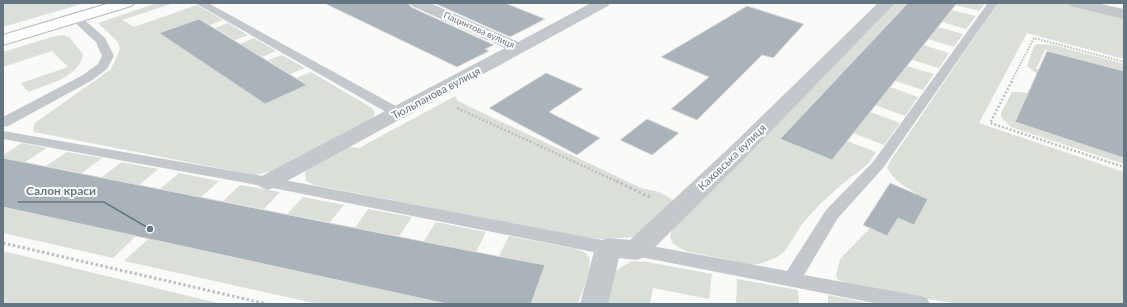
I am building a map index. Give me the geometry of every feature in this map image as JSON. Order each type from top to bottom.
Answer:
[{"type":"street","points":[[3,40],[126,3]]},
{"type":"street","name":"Гіацинтова вулиця","points":[[417,3],[518,48]]},
{"type":"street","name":"Тюльпанова вулиця","points":[[268,182],[603,3]]},
{"type":"street","name":"Каховська вулиця","points":[[636,250],[887,3]]},
{"type":"street","points":[[1075,3],[1124,14]]},
{"type":"street","points":[[594,304],[608,248],[636,250]]},
{"type":"lane","points":[[200,3],[398,113]]},
{"type":"lane","points":[[791,280],[832,214],[878,165],[993,3]]},
{"type":"lane","points":[[3,123],[86,78],[103,66],[108,56],[101,40],[76,18]]},
{"type":"lane","points":[[3,135],[268,182],[608,248]]},
{"type":"lane","points":[[636,250],[920,304]]},
{"type":"path","points":[[1124,62],[1034,38],[990,123],[1124,167]]},
{"type":"path","points":[[431,96],[678,210]]},
{"type":"path","points":[[3,243],[267,304]]},
{"type":"shaded area","points":[[3,3],[85,3],[3,27]]},
{"type":"shaded area","points":[[157,3],[174,3],[122,20],[134,27],[197,5],[223,20],[210,25],[199,19],[160,33],[265,104],[304,86],[304,82],[296,78],[311,72],[372,108],[375,113],[373,118],[280,170],[254,175],[34,132],[33,129],[35,123],[111,69],[120,49],[118,42],[98,23]]},
{"type":"shaded area","points":[[894,3],[908,3],[780,139],[831,160],[847,141],[876,152],[868,164],[820,204],[802,224],[785,251],[777,257],[763,263],[751,265],[686,251],[675,245],[670,236],[674,227]]},
{"type":"shaded area","points":[[957,3],[985,3],[979,11],[955,5]]},
{"type":"shaded area","points":[[998,3],[1065,3],[1124,16],[1124,59],[1027,33],[979,123],[1124,172],[1124,304],[957,304],[851,285],[838,280],[836,275],[840,259],[870,228],[887,236],[898,218],[914,224],[928,199],[900,183],[887,168]]},
{"type":"shaded area","points":[[951,10],[976,16],[966,29],[942,22]]},
{"type":"shaded area","points":[[228,23],[248,35],[235,40],[215,28]]},
{"type":"shaded area","points":[[938,27],[963,34],[954,47],[928,39]]},
{"type":"shaded area","points":[[64,35],[69,37],[83,54],[81,62],[76,69],[62,79],[28,92],[21,83],[68,67],[52,51],[3,67],[3,52],[55,36]]},
{"type":"shaded area","points":[[254,38],[276,51],[262,57],[240,44]]},
{"type":"shaded area","points":[[1037,44],[1053,45],[1124,64],[1124,71],[1045,50],[1036,69],[1123,94],[1037,74],[1027,66],[1034,46]]},
{"type":"shaded area","points":[[923,45],[949,53],[939,68],[912,60]]},
{"type":"shaded area","points":[[282,55],[305,68],[290,74],[268,60]]},
{"type":"shaded area","points":[[907,66],[934,74],[923,90],[895,81]]},
{"type":"shaded area","points":[[890,87],[918,97],[905,116],[875,105]]},
{"type":"shaded area","points":[[1012,92],[1029,93],[1116,125],[1026,98],[1015,122],[1124,158],[1124,164],[1011,127],[1001,117],[1001,113]]},
{"type":"shaded area","points":[[455,96],[458,101],[641,188],[659,192],[675,201],[636,237],[602,239],[579,236],[314,185],[306,181],[305,174],[308,166],[348,147],[359,148]]},
{"type":"shaded area","points":[[870,112],[900,123],[884,145],[853,133]]},
{"type":"shaded area","points":[[22,143],[47,148],[25,162],[3,158],[3,155]]},
{"type":"shaded area","points":[[67,152],[102,158],[82,173],[46,166]]},
{"type":"shaded area","points":[[122,162],[158,169],[139,185],[102,177]]},
{"type":"shaded area","points":[[179,173],[219,181],[201,197],[160,189]]},
{"type":"shaded area","points":[[240,185],[280,192],[264,209],[223,201]]},
{"type":"shaded area","points":[[303,197],[344,205],[330,222],[287,214]]},
{"type":"shaded area","points":[[3,207],[136,236],[113,258],[3,233]]},
{"type":"shaded area","points":[[368,209],[412,217],[399,236],[355,228]]},
{"type":"shaded area","points":[[436,222],[486,232],[476,252],[424,241]]},
{"type":"shaded area","points":[[509,236],[576,249],[587,254],[590,262],[589,268],[578,304],[531,304],[545,265],[499,256]]},
{"type":"shaded area","points":[[148,239],[447,304],[318,304],[124,261]]},
{"type":"shaded area","points":[[3,251],[222,304],[3,304]]},
{"type":"shaded area","points":[[632,261],[647,262],[712,274],[709,299],[653,288],[650,304],[603,304],[615,271]]},
{"type":"shaded area","points":[[737,279],[798,290],[799,304],[736,304]]},
{"type":"shaded area","points":[[828,295],[873,304],[828,304]]},
{"type":"building","points":[[324,3],[408,3],[411,7],[494,45],[485,49],[489,51],[457,67]]},
{"type":"building","points":[[434,3],[505,3],[545,19],[510,37]]},
{"type":"building","points":[[908,3],[957,3],[832,160],[780,139]]},
{"type":"building","points":[[747,6],[804,24],[773,58],[762,55],[697,120],[671,109],[709,77],[661,57]]},
{"type":"building","points":[[199,19],[307,85],[265,104],[159,33]]},
{"type":"building","points":[[1047,51],[1124,71],[1124,158],[1015,122]]},
{"type":"building","points":[[546,73],[583,89],[549,112],[600,138],[577,155],[489,108]]},
{"type":"building","points":[[647,119],[679,133],[652,155],[620,140]]},
{"type":"building","points":[[3,158],[545,265],[531,304],[447,304],[3,207]]},
{"type":"building","points":[[890,183],[928,199],[914,225],[898,218],[887,236],[863,225]]},
{"type":"place","name":"Салон краси","points":[[150,229]]}]
